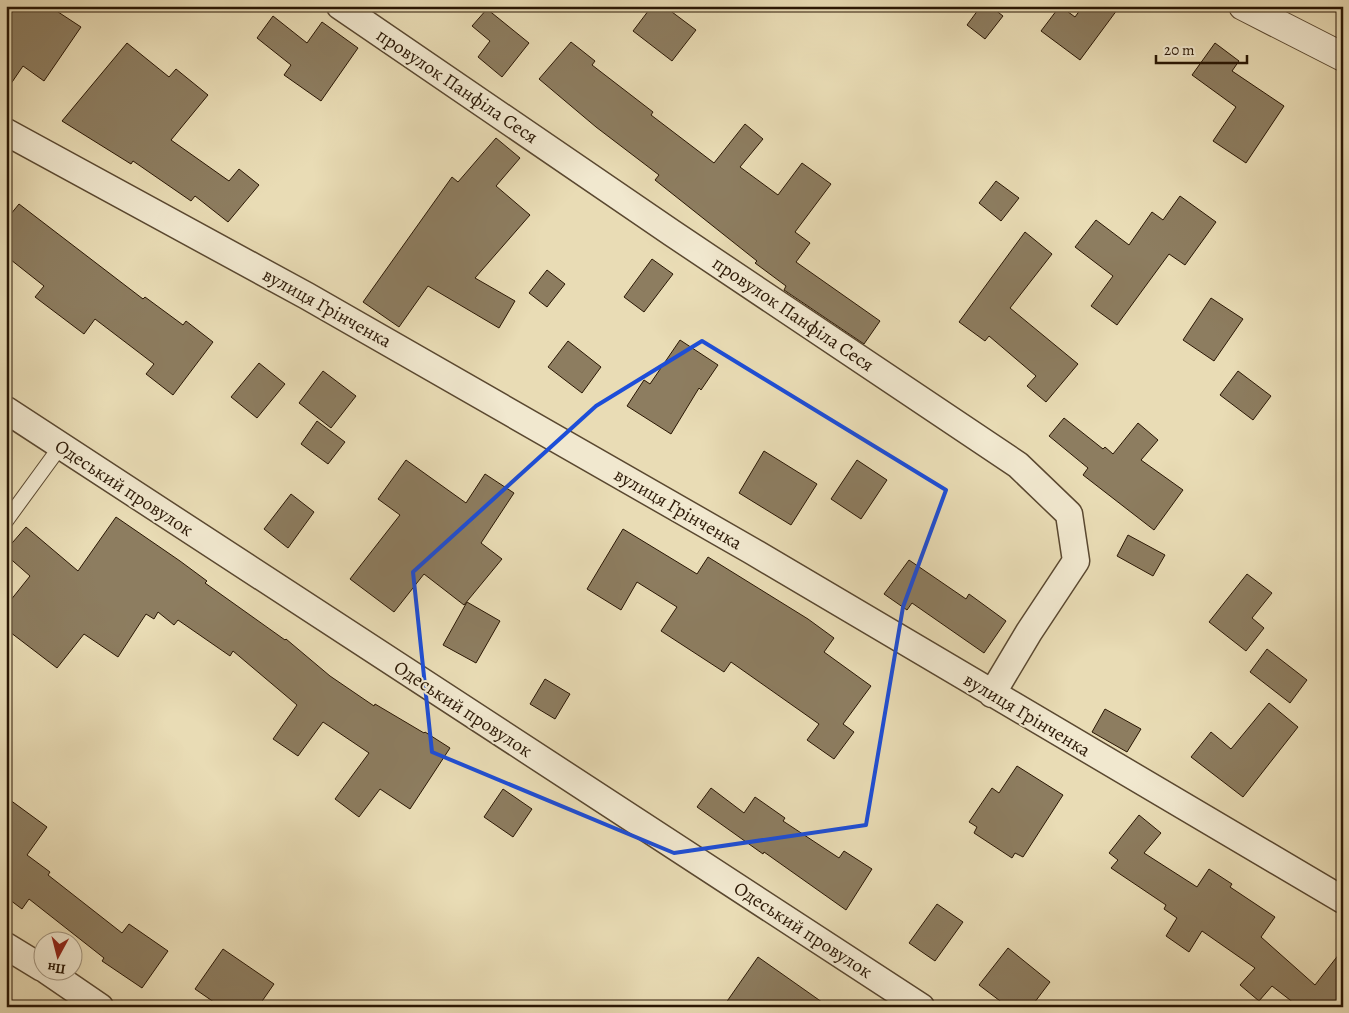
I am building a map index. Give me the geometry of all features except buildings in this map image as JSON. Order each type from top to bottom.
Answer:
[{"type":"street","name":"провулок Панфіла Сеся","points":[[340,6],[680,238],[1018,465],[1069,514],[1076,561],[1029,632],[992,694]]},
{"type":"street","points":[[1243,6],[1343,57]]},
{"type":"street","name":"вулиця Грінченка","points":[[6,132],[307,296],[752,551],[1343,900]]},
{"type":"street","name":"Одеський провулок","points":[[6,410],[921,1007]]},
{"type":"street","points":[[6,946],[32,962]]},
{"type":"street","points":[[61,980],[100,1007]]},
{"type":"lane","points":[[6,521],[60,447]]},
{"type":"highlighted area","points":[[702,341],[946,490],[903,607],[866,825],[674,853],[432,752],[413,572],[596,406]]}]
